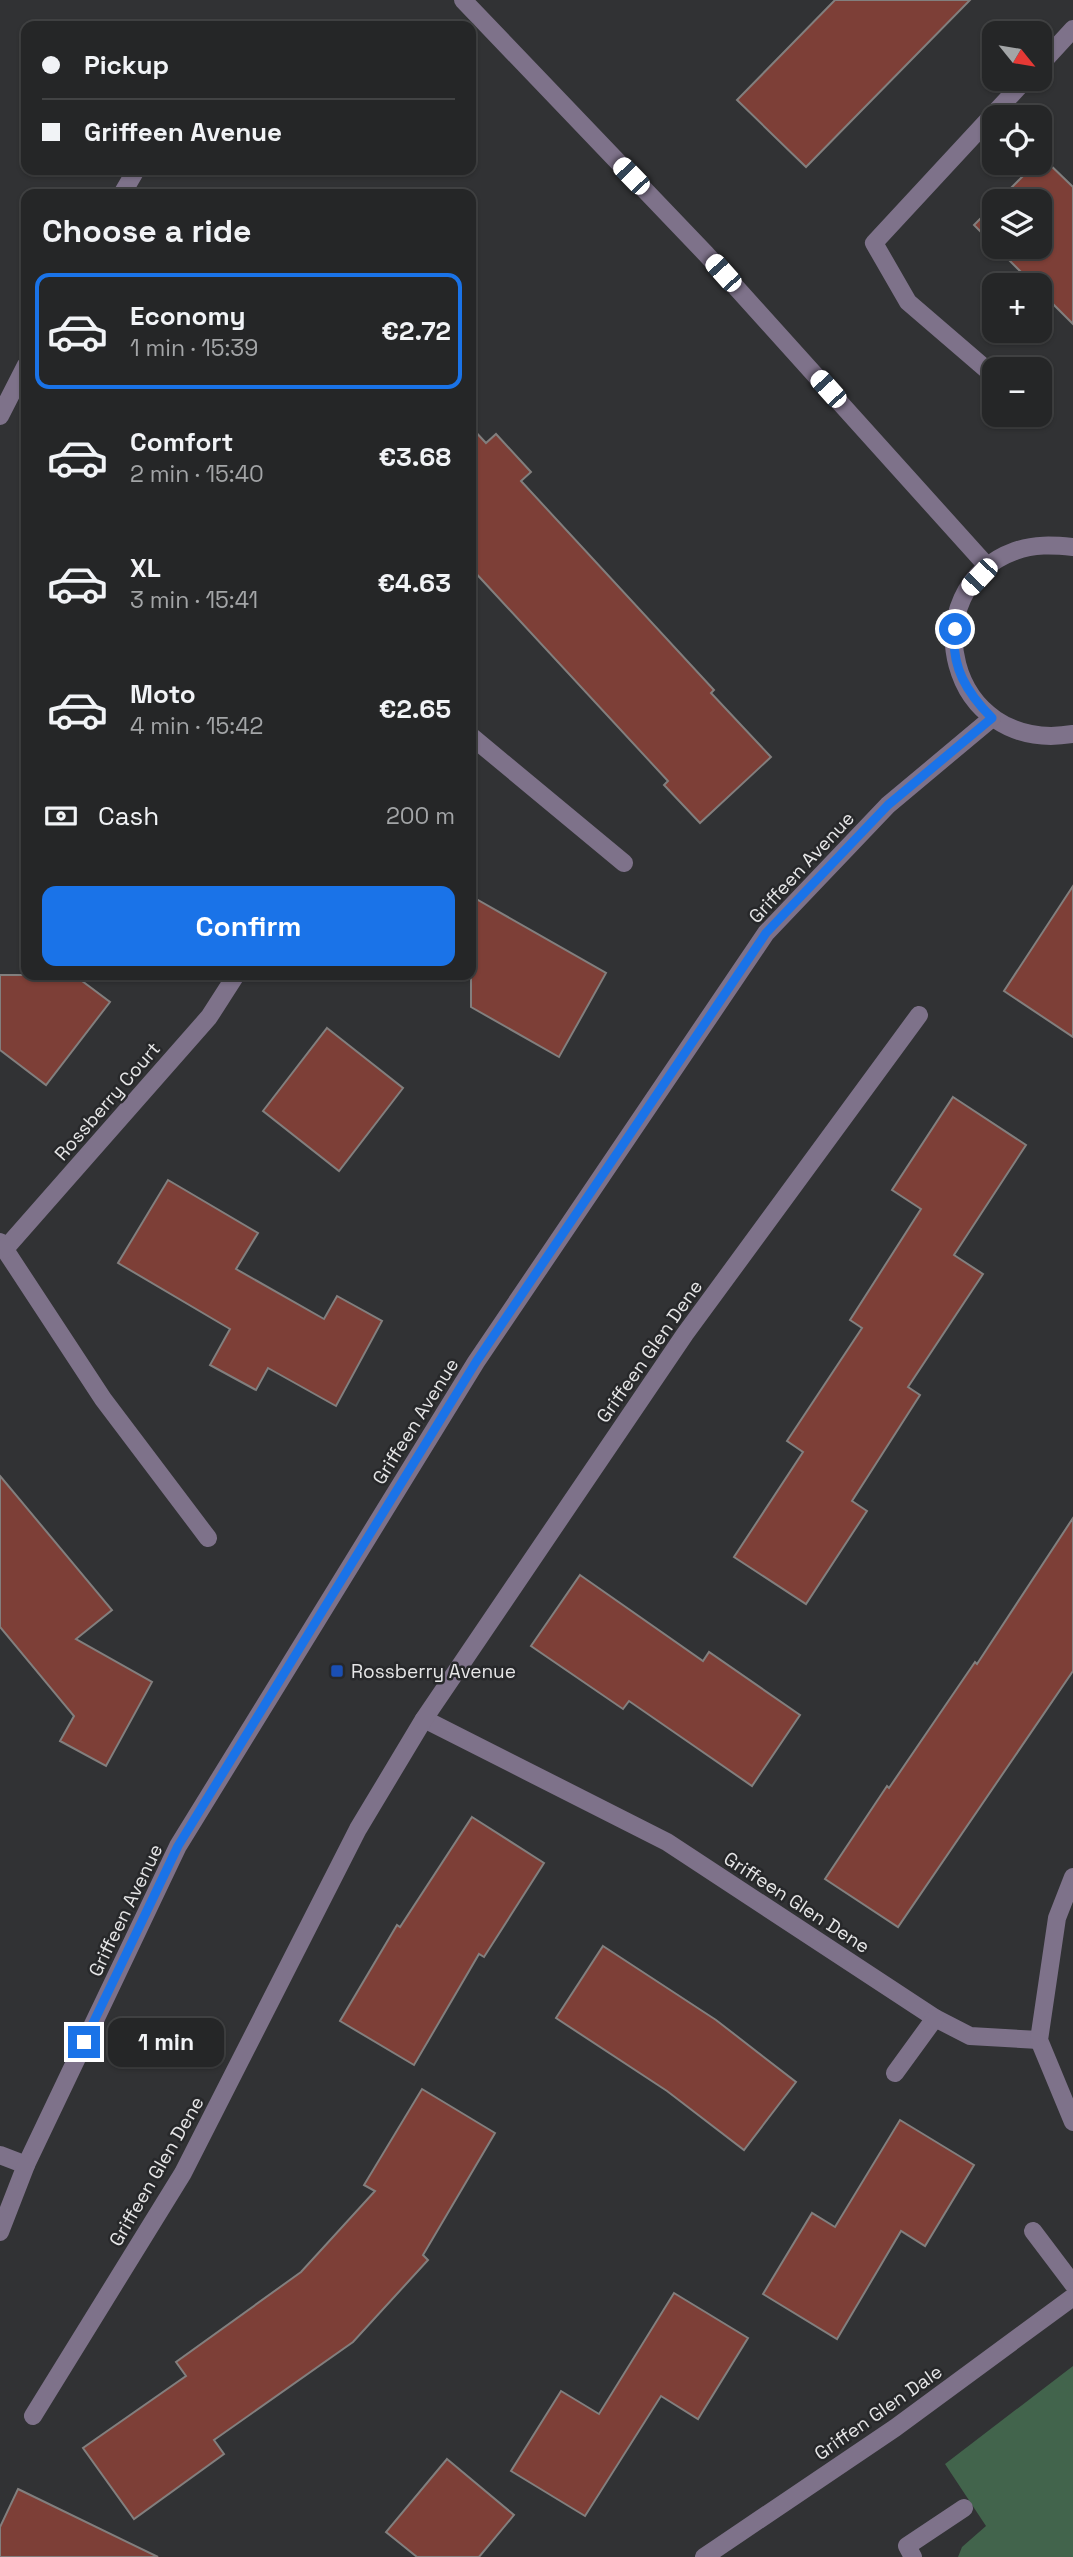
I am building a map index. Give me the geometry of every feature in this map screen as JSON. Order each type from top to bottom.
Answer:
[{"type":"street","points":[[463,0],[706,254],[988,567]]},
{"type":"street","points":[[1052,52],[1073,29]]},
{"type":"street","points":[[982,366],[908,302],[874,243],[1015,91]]},
{"type":"street","points":[[0,416],[21,375]]},
{"type":"street","points":[[1073,547],[1044,545],[1014,551],[988,567],[969,588],[957,615],[953,643],[958,672],[971,698],[992,718],[1020,733],[1050,737],[1073,734]]},
{"type":"street","name":"Griffeen Avenue","points":[[0,2232],[26,2165],[178,1846],[476,1362],[766,933],[888,805],[992,718]]},
{"type":"street","points":[[476,740],[624,863]]},
{"type":"street","name":"Rossberry Court","points":[[2,1246],[209,1017],[233,980]]},
{"type":"street","name":"Griffeen Glen Dene","points":[[33,2416],[183,2173],[358,1829],[424,1719],[685,1334],[919,1015]]},
{"type":"street","points":[[2,1246],[103,1399],[208,1538]]},
{"type":"street","name":"Griffeen Glen Dene","points":[[424,1719],[667,1842],[935,2018],[970,2035],[1039,2040]]},
{"type":"street","points":[[1073,1877],[1057,1918],[1039,2040],[1073,2122]]},
{"type":"street","points":[[895,2073],[935,2018]]},
{"type":"street","points":[[0,2155],[26,2165]]},
{"type":"street","points":[[1033,2231],[1073,2284]]},
{"type":"street","name":"Griffen Glen Dale","points":[[704,2557],[895,2428],[1073,2297]]},
{"type":"street","points":[[913,2557],[907,2546],[964,2508]]},
{"type":"green space","points":[[1073,2366],[1073,2557],[958,2557],[962,2547],[986,2526],[945,2464]]},
{"type":"building","points":[[835,0],[970,0],[806,167],[737,100]]},
{"type":"building","points":[[1052,167],[1073,187],[1073,324],[1052,303],[1052,273],[1022,273],[1008,259],[1052,259],[1052,189],[1010,189],[1024,175],[1052,175]]},
{"type":"building","points":[[982,217],[982,233],[974,225]]},
{"type":"building","points":[[476,432],[486,443],[496,434],[531,472],[521,481],[714,690],[711,693],[771,757],[700,823],[664,785],[668,781],[476,573]]},
{"type":"building","points":[[1073,886],[1073,1037],[1004,991]]},
{"type":"building","points":[[476,899],[606,973],[559,1057],[471,1007],[471,980],[476,980]]},
{"type":"building","points":[[0,975],[21,975],[21,980],[81,980],[110,1002],[46,1085],[0,1050]]},
{"type":"building","points":[[327,1028],[403,1088],[339,1171],[263,1111]]},
{"type":"building","points":[[953,1097],[1026,1145],[954,1255],[983,1274],[908,1387],[920,1395],[852,1501],[867,1511],[806,1604],[734,1557],[803,1452],[787,1441],[862,1328],[850,1320],[921,1209],[892,1190]]},
{"type":"building","points":[[168,1180],[258,1233],[236,1269],[324,1319],[337,1296],[382,1321],[336,1406],[268,1368],[256,1390],[210,1365],[230,1329],[118,1263]]},
{"type":"building","points":[[0,1476],[112,1610],[76,1639],[152,1682],[106,1766],[60,1741],[74,1716],[0,1627]]},
{"type":"building","points":[[1073,1518],[1073,1671],[898,1927],[825,1879],[887,1786],[889,1788],[975,1662],[977,1664]]},
{"type":"building","points":[[580,1575],[703,1661],[709,1652],[800,1715],[752,1786],[629,1701],[623,1709],[531,1646]]},
{"type":"building","points":[[472,1817],[544,1863],[484,1957],[479,1954],[414,2065],[340,2021],[397,1925],[400,1927]]},
{"type":"building","points":[[603,1946],[716,2020],[796,2082],[744,2150],[667,2091],[556,2018]]},
{"type":"building","points":[[422,2089],[495,2133],[423,2255],[428,2260],[353,2342],[214,2440],[224,2454],[134,2519],[83,2448],[186,2376],[176,2362],[301,2272],[375,2191],[364,2185]]},
{"type":"building","points":[[900,2120],[974,2165],[925,2246],[901,2231],[837,2339],[763,2294],[812,2213],[835,2227]]},
{"type":"building","points":[[674,2293],[748,2338],[698,2419],[661,2396],[585,2516],[511,2471],[561,2391],[599,2414]]},
{"type":"building","points":[[447,2459],[514,2515],[479,2557],[417,2557],[386,2532]]},
{"type":"building","points":[[18,2489],[158,2557],[0,2557],[0,2527]]},
{"type":"place","name":"Rossberry Avenue","points":[[337,1671]]},
{"type":"route","points":[[84,2042],[178,1846],[323,1610],[476,1362],[766,933],[888,805],[992,718],[971,698],[958,672],[953,643],[955,629]]}]
